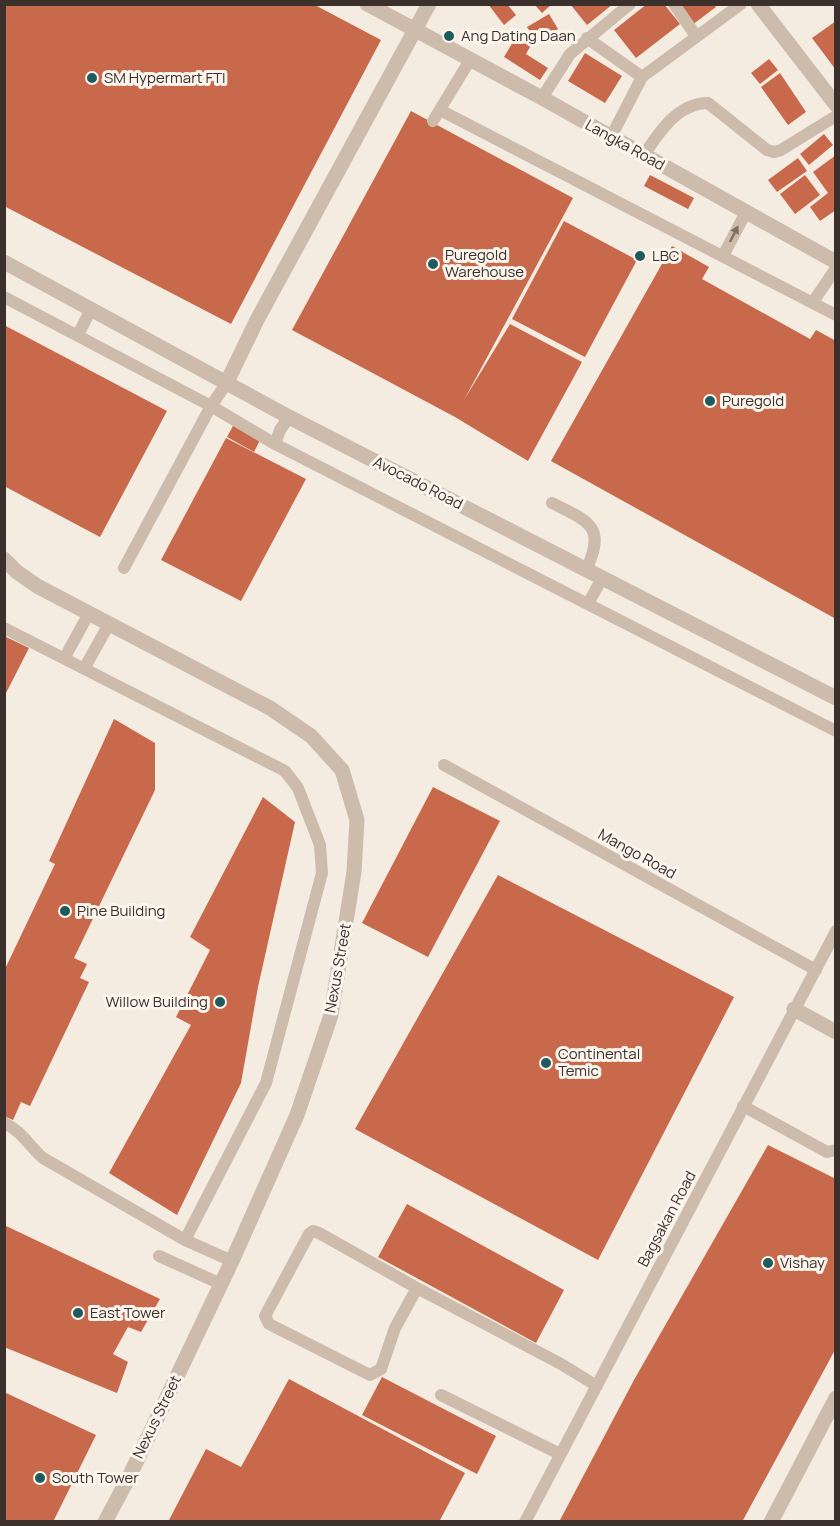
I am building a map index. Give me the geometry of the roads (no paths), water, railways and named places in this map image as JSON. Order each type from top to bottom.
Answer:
[{"type":"street","name":"Langka Road","points":[[367,4],[542,98],[836,262]]},
{"type":"street","points":[[226,384],[257,320],[429,4]]},
{"type":"street","points":[[758,4],[836,105]]},
{"type":"street","name":"Avocado Road","points":[[4,262],[226,384],[836,698]]},
{"type":"street","name":"Nexus Street","points":[[4,560],[16,572],[37,586],[270,708],[311,735],[342,770],[357,820],[354,872],[331,1015],[297,1114],[232,1261],[130,1475],[105,1521]]},
{"type":"street","points":[[794,1009],[836,1032]]},
{"type":"street","points":[[771,1521],[836,1398]]},
{"type":"lane","points":[[542,98],[570,54],[630,4]]},
{"type":"lane","points":[[674,4],[696,36]]},
{"type":"lane","points":[[611,137],[642,77],[741,4]]},
{"type":"lane","points":[[587,38],[642,77]]},
{"type":"lane","points":[[470,60],[437,116],[723,256],[836,315]]},
{"type":"lane","points":[[644,155],[668,124],[684,109],[699,103],[708,103],[767,150],[774,153],[836,116]]},
{"type":"lane","points":[[723,256],[746,212]]},
{"type":"lane","points":[[813,302],[836,268]]},
{"type":"lane","points":[[4,297],[211,406],[275,444],[836,731]]},
{"type":"lane","points":[[78,335],[91,309]]},
{"type":"lane","points":[[124,567],[211,406],[226,384]]},
{"type":"lane","points":[[275,444],[280,430],[289,417]]},
{"type":"lane","points":[[552,503],[574,514],[588,524],[594,532],[596,544],[586,570]]},
{"type":"lane","points":[[588,604],[602,578]]},
{"type":"lane","points":[[65,657],[89,614]]},
{"type":"lane","points":[[85,667],[109,624]]},
{"type":"lane","points":[[4,628],[85,667],[285,771],[298,788],[320,845],[322,873],[266,1083],[185,1240]]},
{"type":"lane","name":"Mango Road","points":[[444,765],[816,970]]},
{"type":"lane","name":"Bagsakan Road","points":[[525,1521],[836,932]]},
{"type":"lane","points":[[743,1106],[827,1152],[836,1150]]},
{"type":"lane","points":[[4,1123],[13,1127],[28,1140],[43,1158],[185,1240],[232,1261]]},
{"type":"lane","points":[[417,1288],[395,1328],[381,1369],[376,1374],[370,1375],[269,1324],[265,1316],[309,1234],[319,1233],[561,1364],[597,1386]]},
{"type":"lane","points":[[159,1257],[221,1284]]},
{"type":"lane","points":[[441,1395],[560,1454]]},
{"type":"place","name":"Ang Dating Daan","points":[[449,36]]},
{"type":"place","name":"SM Hypermart FTI","points":[[92,78]]},
{"type":"place","name":"LBC","points":[[640,256]]},
{"type":"place","name":"Puregold Warehouse","points":[[433,264]]},
{"type":"place","name":"Puregold","points":[[710,401]]},
{"type":"place","name":"Pine Building","points":[[65,911]]},
{"type":"place","name":"Willow Building","points":[[220,1002]]},
{"type":"place","name":"Continental Temic","points":[[546,1063]]},
{"type":"place","name":"Vishay","points":[[768,1263]]},
{"type":"place","name":"East Tower","points":[[78,1313]]},
{"type":"place","name":"South Tower","points":[[40,1478]]}]
